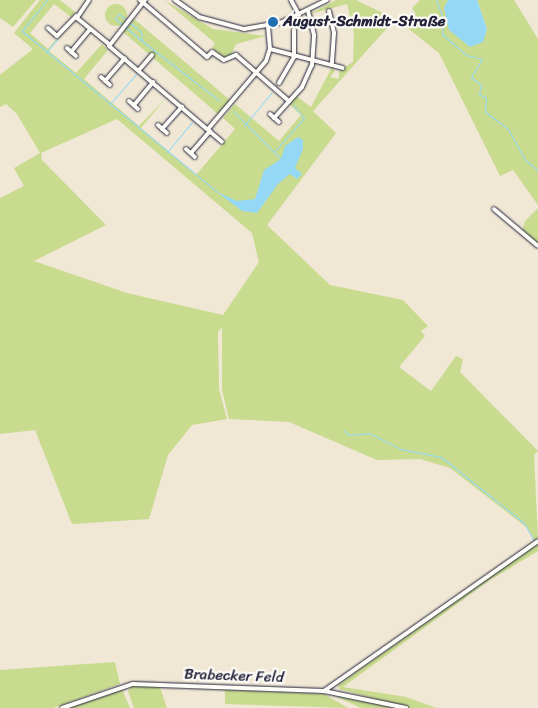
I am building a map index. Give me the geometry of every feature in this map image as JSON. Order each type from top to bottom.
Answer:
[{"type":"street","points":[[48,28],[57,36],[89,0]]},
{"type":"street","points":[[175,0],[196,16],[234,28],[268,26],[299,15],[327,0]]},
{"type":"street","points":[[291,0],[299,15]]},
{"type":"street","points":[[109,44],[143,1],[207,57],[212,52],[224,60],[236,56],[289,101]]},
{"type":"street","points":[[274,118],[302,87],[313,61],[314,35],[308,11]]},
{"type":"street","points":[[329,11],[334,34],[332,66]]},
{"type":"street","points":[[76,16],[222,142]]},
{"type":"street","points":[[191,153],[257,73],[270,49],[268,26]]},
{"type":"street","points":[[71,52],[90,29]]},
{"type":"street","points":[[279,83],[294,57],[294,30]]},
{"type":"street","points":[[67,48],[76,56]]},
{"type":"street","points":[[270,49],[294,57],[343,68]]},
{"type":"street","points":[[139,70],[152,55]]},
{"type":"street","points":[[105,81],[125,58]]},
{"type":"street","points":[[101,77],[110,85]]},
{"type":"street","points":[[134,105],[153,82]]},
{"type":"street","points":[[129,101],[138,109]]},
{"type":"street","points":[[162,129],[182,106]]},
{"type":"street","points":[[270,114],[279,122]]},
{"type":"street","points":[[158,126],[167,133]]},
{"type":"street","points":[[186,149],[195,157]]},
{"type":"street","points":[[494,209],[538,246]]},
{"type":"street","points":[[324,691],[537,541]]},
{"type":"street","name":"Brabecker Feld","points":[[62,708],[133,684],[324,691],[406,708]]},
{"type":"green space","points":[[0,0],[36,0],[13,27],[0,18]]},
{"type":"green space","points":[[40,0],[60,0],[75,12],[71,17],[54,4],[30,33],[48,49],[73,19],[49,51],[76,73],[102,44],[108,50],[84,79],[139,126],[166,98],[141,128],[196,175],[235,129],[223,118],[235,104],[279,141],[301,115],[289,104],[296,96],[311,107],[332,67],[335,71],[330,77],[339,79],[339,71],[353,62],[354,33],[347,4],[310,14],[336,0],[356,0],[395,19],[313,111],[336,133],[267,225],[330,285],[403,300],[428,326],[421,331],[425,336],[399,367],[431,391],[456,356],[463,359],[460,372],[538,451],[534,455],[538,539],[535,542],[526,527],[450,468],[420,459],[377,460],[289,422],[229,419],[222,390],[222,327],[218,332],[219,389],[227,419],[192,425],[168,455],[149,519],[72,524],[35,430],[0,434],[0,198],[24,186],[14,168],[40,153],[17,114],[6,104],[0,107],[0,75],[33,49],[14,33]],"holes":[[[117,119],[252,233],[259,262],[223,315],[127,293],[34,261],[106,225],[42,160],[41,153]]]},
{"type":"green space","points":[[164,0],[213,29],[266,36],[236,44],[231,56],[224,57],[212,48],[215,43]]},
{"type":"green space","points":[[420,0],[448,0],[451,24],[487,29],[477,0],[514,0],[538,39],[538,205],[513,170],[500,176],[439,53],[405,26],[416,15],[412,8]]},
{"type":"green space","points":[[116,4],[124,7],[127,15],[124,23],[116,26],[108,23],[105,15],[108,7]]},
{"type":"green space","points":[[134,19],[230,100],[218,114],[123,32]]},
{"type":"green space","points":[[538,208],[538,244],[522,232],[525,221]]},
{"type":"green space","points":[[538,543],[538,551],[490,580],[343,687],[406,697],[436,708],[410,708],[339,689],[338,685]]},
{"type":"green space","points":[[115,662],[120,684],[53,708],[0,708],[0,670]]},
{"type":"green space","points":[[132,686],[160,687],[167,708],[134,708],[128,691]]},
{"type":"green space","points":[[122,689],[130,708],[66,708]]},
{"type":"green space","points":[[225,690],[324,694],[348,708],[225,704]]},
{"type":"green space","points":[[333,695],[403,708],[361,708]]},
{"type":"water","points":[[448,0],[477,0],[487,29],[483,42],[470,47],[449,30],[444,8]]},
{"type":"water","points":[[298,137],[303,140],[303,149],[295,168],[302,174],[297,179],[290,174],[278,184],[257,213],[242,211],[217,192],[237,201],[255,199],[264,170],[281,159],[285,146]]},
{"type":"waterway","points":[[47,0],[22,31],[217,192]]},
{"type":"waterway","points":[[436,0],[444,21],[442,34],[466,55],[482,59],[471,77],[481,85],[479,94],[486,98],[485,112],[508,129],[525,160],[538,170]]},
{"type":"waterway","points":[[142,41],[115,18],[119,14],[141,32],[142,41],[220,101]]},
{"type":"waterway","points":[[46,52],[58,38]]},
{"type":"waterway","points":[[110,104],[136,74]]},
{"type":"waterway","points":[[244,126],[272,92]]},
{"type":"waterway","points":[[275,151],[304,118],[293,105]]},
{"type":"waterway","points":[[233,111],[281,159]]},
{"type":"waterway","points":[[167,152],[192,122]]},
{"type":"waterway","points":[[344,430],[348,435],[369,433],[400,449],[441,457],[524,523],[534,540]]},
{"type":"place","name":"August-Schmidt-Straße","points":[[273,22]]}]
